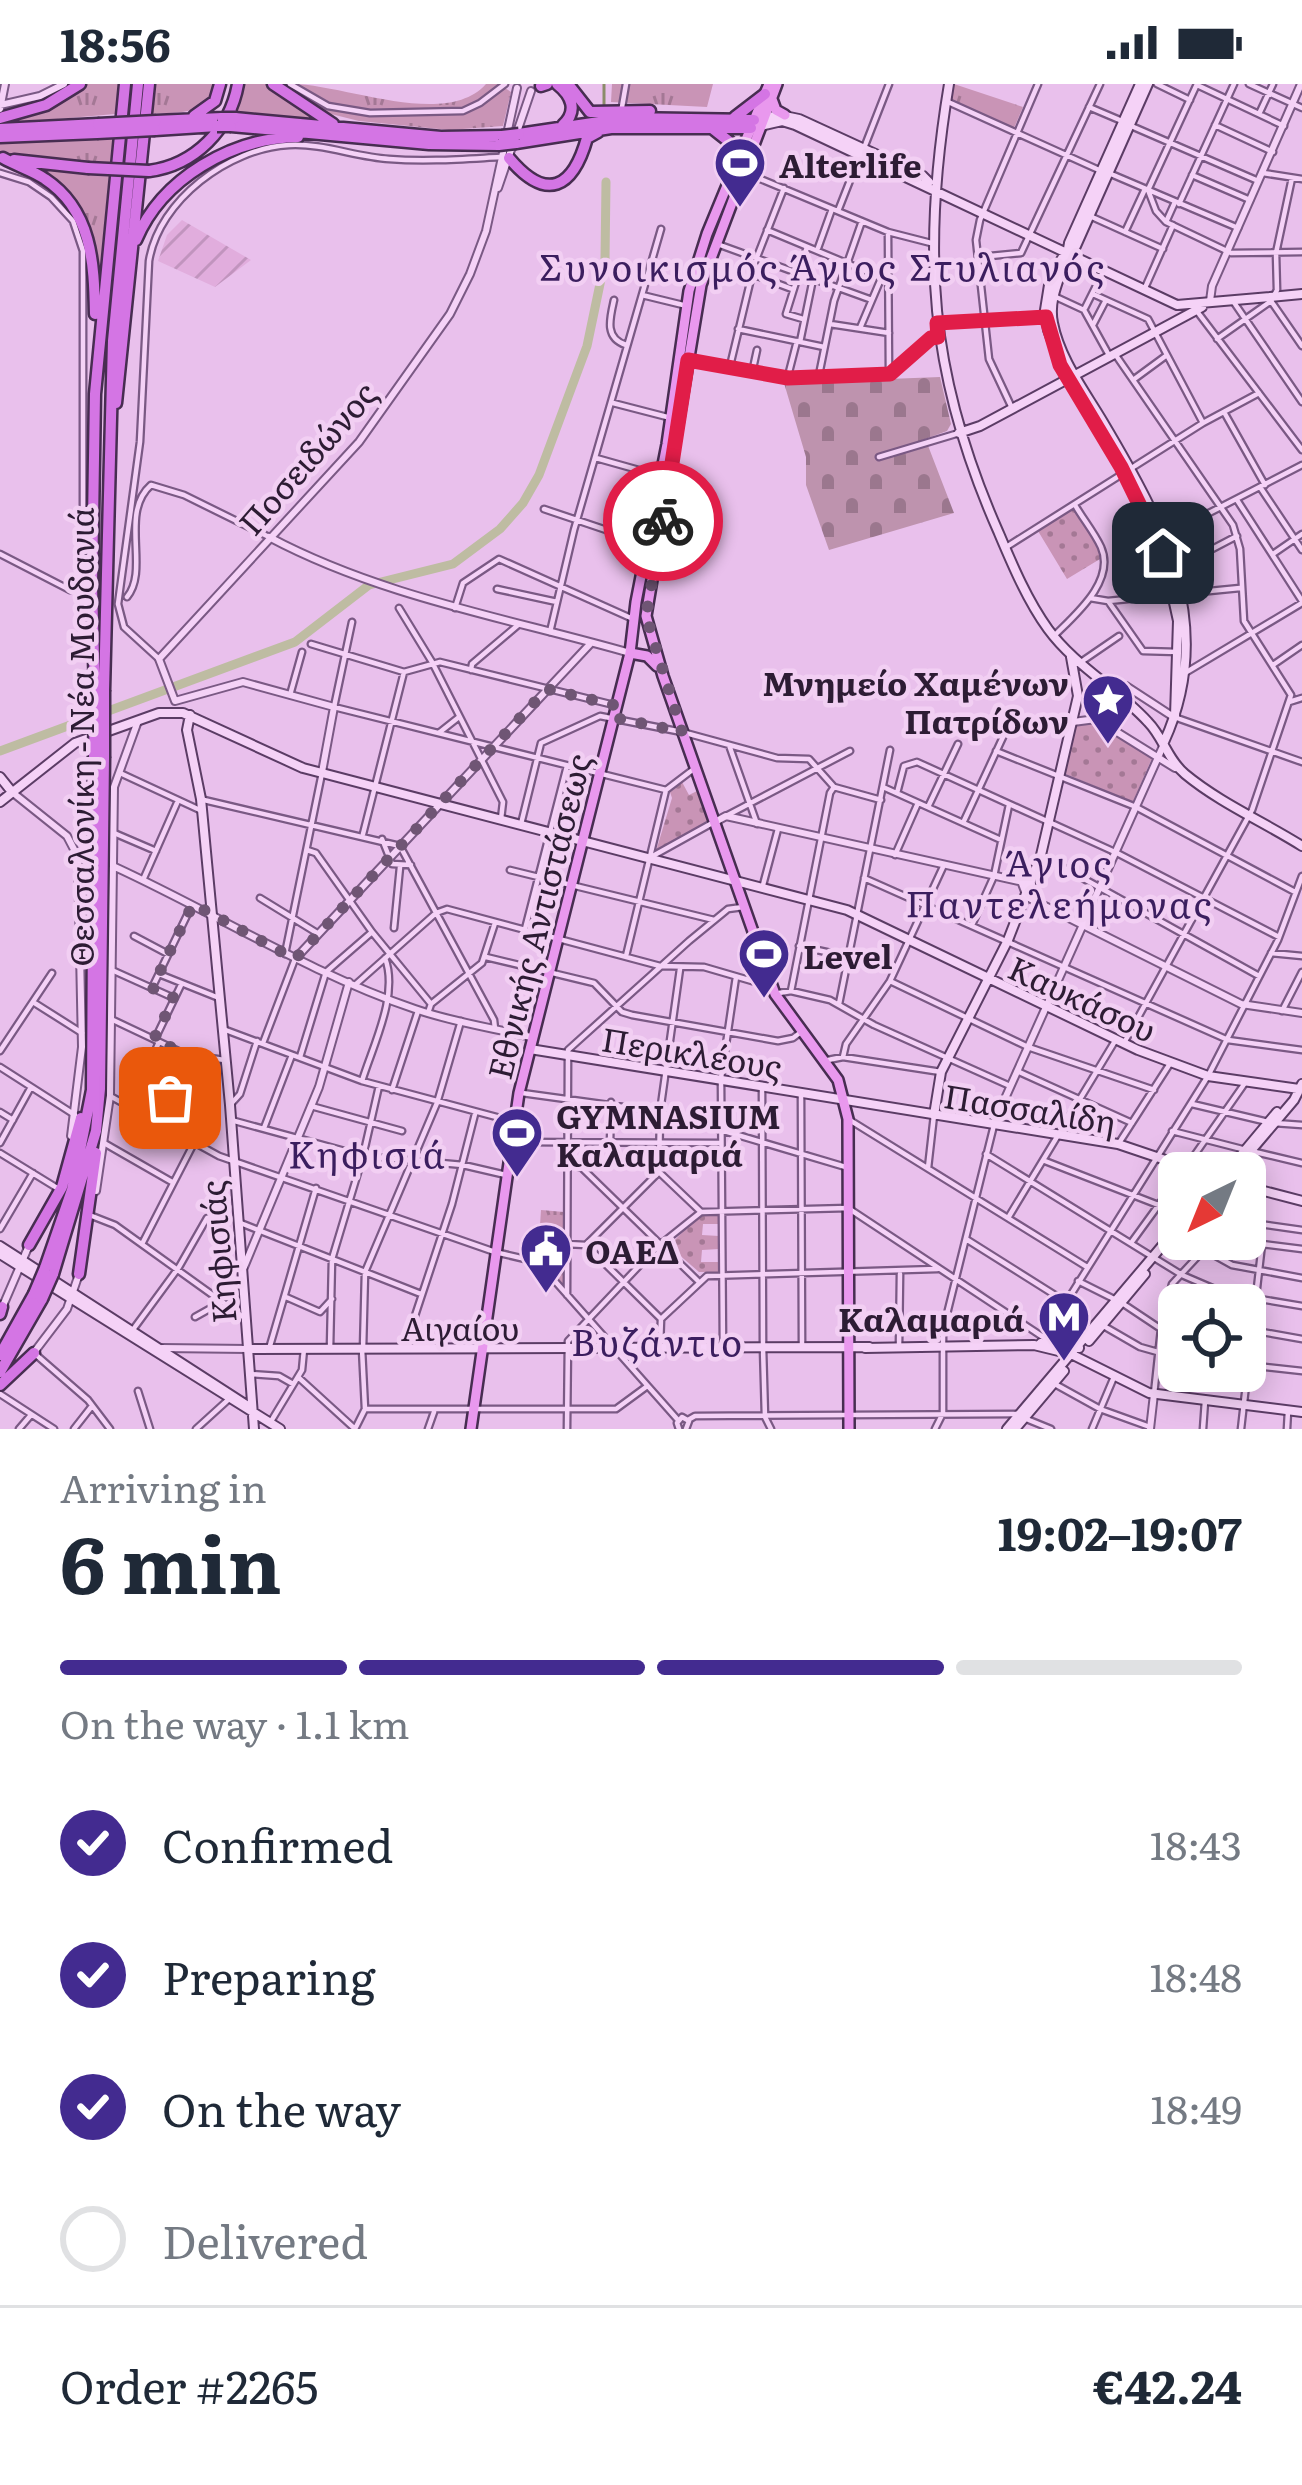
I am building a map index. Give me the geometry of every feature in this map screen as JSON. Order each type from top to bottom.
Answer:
[{"type":"highway","points":[[2,121],[46,105],[80,84]]},
{"type":"highway","name":"Θεσσαλονίκη - Νέα Μουδανιά","points":[[99,692],[92,586],[97,359],[125,84]]},
{"type":"highway","name":"Θεσσαλονίκη - Νέα Μουδανιά","points":[[0,1372],[49,1271],[96,1131],[104,1016],[99,692],[121,241],[138,84]]},
{"type":"highway","points":[[109,444],[122,367],[149,84]]},
{"type":"highway","points":[[185,119],[212,105],[220,84]]},
{"type":"highway","points":[[1,158],[149,171],[178,164],[210,141],[231,110],[238,84]]},
{"type":"highway","points":[[273,84],[332,130]]},
{"type":"highway","points":[[557,84],[573,106],[558,131]]},
{"type":"highway","points":[[568,84],[590,112],[646,111],[721,132],[731,143],[738,171]]},
{"type":"highway","points":[[155,125],[185,119],[332,130],[442,145],[509,147],[558,131],[626,118],[705,124],[724,120],[747,111],[771,90]]},
{"type":"highway","points":[[724,120],[758,123]]},
{"type":"highway","points":[[2,121],[97,128],[226,122]]},
{"type":"highway","points":[[558,131],[758,123]]},
{"type":"highway","points":[[503,177],[512,170],[541,183],[564,180],[580,164],[586,138],[606,128]]},
{"type":"highway","points":[[131,255],[152,208],[198,170],[250,143],[332,130]]},
{"type":"highway","points":[[509,147],[545,178],[564,174],[575,160],[577,146],[558,131]]},
{"type":"highway","points":[[509,147],[523,173]]},
{"type":"highway","points":[[1,158],[48,180],[79,216],[93,261],[97,359]]},
{"type":"highway","name":"Θεσσαλονίκη - Νέα Μουδανιά","points":[[49,1271],[85,1138],[92,1090],[87,1035],[99,758]]},
{"type":"highway","points":[[29,1245],[56,1202],[70,1162],[86,1099],[87,1035]]},
{"type":"highway","points":[[79,1274],[96,1131]]},
{"type":"highway","name":"Θεσσαλονίκη - Νέα Μουδανιά","points":[[0,1354],[38,1296]]},
{"type":"highway","points":[[0,1391],[34,1352]]},
{"type":"main road","points":[[949,84],[931,243],[938,337],[959,433],[1006,548],[1054,636],[1149,722],[1185,774],[1302,846]]},
{"type":"main road","points":[[1072,376],[1054,327],[1053,296],[1144,84]]},
{"type":"main road","points":[[771,90],[776,110],[785,115],[1144,290],[1191,308]]},
{"type":"main road","name":"Εθνικής Αντιστάσεως","points":[[471,1429],[519,1093],[630,653],[686,306],[703,246],[771,90]]},
{"type":"main road","points":[[758,123],[785,115]]},
{"type":"main road","points":[[758,123],[786,122],[913,171],[934,188]]},
{"type":"main road","points":[[913,171],[938,160]]},
{"type":"main road","name":"Εθνικής Αντιστάσεως","points":[[738,171],[694,314],[670,484],[646,609],[663,676],[694,768],[720,819],[775,994],[826,1062],[846,1100]]},
{"type":"main road","points":[[1104,172],[1089,216],[1049,285],[1046,317],[1054,350],[1162,532],[1175,568],[1185,673],[1164,744]]},
{"type":"main road","points":[[959,433],[1155,333],[1191,308],[1216,298],[1302,294]]},
{"type":"main road","points":[[1128,471],[1178,594],[1175,718]]},
{"type":"main road","points":[[630,653],[650,658],[663,676]]},
{"type":"main road","points":[[934,1115],[941,1072],[1008,940],[1041,855],[1073,722],[1077,687],[1070,655]]},
{"type":"main road","points":[[0,802],[63,750],[165,712],[190,715]]},
{"type":"main road","name":"Καυκάσου","points":[[190,715],[288,763],[857,914],[1119,1043],[1208,1076],[1301,1087]]},
{"type":"main road","name":"Κηφισιάς","points":[[190,715],[187,730],[201,799],[256,1429]]},
{"type":"main road","points":[[0,777],[12,792]]},
{"type":"main road","points":[[666,861],[668,847]]},
{"type":"main road","points":[[745,905],[750,890],[763,886]]},
{"type":"main road","name":"Περικλέους","points":[[532,1043],[567,1055],[846,1100]]},
{"type":"main road","points":[[1248,1150],[1301,1087]]},
{"type":"main road","points":[[846,1100],[849,1423]]},
{"type":"main road","name":"Πασσαλίδη","points":[[846,1100],[1118,1144],[1156,1156]]},
{"type":"main road","points":[[1266,1190],[1302,1198]]},
{"type":"main road","points":[[0,1250],[20,1263]]},
{"type":"main road","points":[[0,1250],[280,1429]]},
{"type":"main road","points":[[1011,1429],[1158,1254]]},
{"type":"main road","points":[[73,1297],[235,1395],[253,1412]]},
{"type":"main road","points":[[1022,1416],[1119,1301]]},
{"type":"main road","name":"Αιγαίου","points":[[248,1349],[660,1350],[1046,1342],[1076,1352],[1114,1377],[1154,1394],[1302,1412]]},
{"type":"main road","points":[[256,1429],[270,1423]]},
{"type":"street","points":[[2,121],[4,84]]},
{"type":"street","points":[[2,121],[64,84]]},
{"type":"street","points":[[290,84],[328,106],[370,113],[466,110],[512,85],[540,86]]},
{"type":"street","points":[[622,107],[626,84]]},
{"type":"street","points":[[817,251],[889,84]]},
{"type":"street","points":[[978,257],[1021,253],[1100,84]]},
{"type":"street","points":[[1157,84],[1190,100]]},
{"type":"street","points":[[1125,232],[1197,84],[1284,126]]},
{"type":"street","points":[[1144,290],[1177,203],[1234,84]]},
{"type":"street","points":[[1250,84],[1298,107]]},
{"type":"street","points":[[1258,114],[1273,84]]},
{"type":"street","points":[[1301,84],[1298,107],[1284,126],[1228,251],[1216,298],[1245,319],[1302,402]]},
{"type":"street","name":"Ποσειδώνος","points":[[496,191],[509,147],[512,85]]},
{"type":"street","points":[[1013,408],[990,366],[977,228],[1036,85]]},
{"type":"street","name":"Ποσειδώνος","points":[[159,659],[359,442],[450,314],[470,274],[509,147],[540,86]]},
{"type":"street","points":[[946,101],[1238,228]]},
{"type":"street","points":[[1089,107],[1261,177],[1302,179]]},
{"type":"street","points":[[1215,125],[1273,152]]},
{"type":"street","points":[[509,147],[387,159],[282,146],[245,156],[222,169],[170,211],[149,261],[140,442],[118,604],[124,627],[159,659],[175,701],[243,682],[666,790]]},
{"type":"street","points":[[738,171],[888,232],[931,243]]},
{"type":"street","points":[[0,173],[41,189],[73,221],[85,259],[85,320],[80,581],[70,590],[0,554]]},
{"type":"street","points":[[1192,175],[1250,200]]},
{"type":"street","points":[[1292,178],[1272,298],[1302,346]]},
{"type":"street","points":[[730,369],[757,257],[784,188]]},
{"type":"street","points":[[1147,189],[1156,211],[1170,224],[1228,251],[1302,252]]},
{"type":"street","points":[[1089,216],[1163,249]]},
{"type":"street","points":[[819,375],[838,287],[862,221]]},
{"type":"street","points":[[550,632],[661,229]]},
{"type":"street","points":[[767,230],[884,279]]},
{"type":"street","points":[[860,328],[884,279],[888,232]]},
{"type":"street","points":[[715,244],[872,300]]},
{"type":"street","points":[[803,319],[786,315],[807,247]]},
{"type":"street","points":[[1084,310],[1104,270]]},
{"type":"street","points":[[752,274],[792,290]]},
{"type":"street","points":[[788,378],[813,279]]},
{"type":"street","points":[[884,279],[890,374]]},
{"type":"street","points":[[1093,294],[1148,320],[1203,423]]},
{"type":"street","points":[[642,295],[686,306]]},
{"type":"street","points":[[1008,1218],[1098,1070],[1146,1003],[1250,815],[1291,693],[1244,621],[1238,536],[1222,508],[1084,310],[1053,296]]},
{"type":"street","points":[[1217,339],[1272,298]]},
{"type":"street","points":[[614,300],[611,332],[628,346]]},
{"type":"street","points":[[1093,325],[1106,300]]},
{"type":"street","points":[[1191,308],[1302,450]]},
{"type":"street","points":[[937,323],[1046,317]]},
{"type":"street","points":[[829,324],[890,333]]},
{"type":"street","points":[[739,328],[824,347]]},
{"type":"street","points":[[688,360],[788,378],[890,374],[938,337]]},
{"type":"street","points":[[752,373],[757,350]]},
{"type":"street","points":[[1133,380],[1167,356]]},
{"type":"street","points":[[1006,548],[1203,423],[1259,393]]},
{"type":"street","points":[[613,404],[671,418]]},
{"type":"street","points":[[1224,412],[1302,550]]},
{"type":"street","points":[[879,457],[959,433]]},
{"type":"street","points":[[596,458],[662,476]]},
{"type":"street","points":[[1162,532],[1222,508],[1302,465]]},
{"type":"street","points":[[127,597],[135,586],[136,523],[147,487],[154,485],[392,587],[630,653]]},
{"type":"street","points":[[1185,673],[1302,602],[1237,500]]},
{"type":"street","points":[[1054,636],[1090,598],[1103,556],[1075,506]]},
{"type":"street","points":[[544,509],[648,544]]},
{"type":"street","points":[[1273,554],[1302,534]]},
{"type":"street","points":[[1175,568],[1238,536]]},
{"type":"street","points":[[455,608],[465,581],[499,559],[633,619]]},
{"type":"street","points":[[1290,583],[1302,575]]},
{"type":"street","points":[[1090,598],[1108,601],[1242,588]]},
{"type":"street","points":[[496,589],[557,602]]},
{"type":"street","points":[[1108,601],[1123,634],[1145,652],[1179,652]]},
{"type":"street","points":[[399,608],[503,802],[501,819]]},
{"type":"street","points":[[285,954],[352,622]]},
{"type":"street","points":[[471,670],[518,624]]},
{"type":"street","points":[[1081,662],[1123,634]]},
{"type":"street","points":[[230,1105],[239,1096],[295,959],[592,643]]},
{"type":"street","points":[[311,644],[404,672],[432,662],[471,670],[777,758],[809,759],[834,787],[881,800]]},
{"type":"street","points":[[1273,664],[1302,645]]},
{"type":"street","points":[[290,695],[302,652]]},
{"type":"street","points":[[363,835],[404,672]]},
{"type":"street","points":[[1107,684],[1126,686],[1175,718],[1302,761]]},
{"type":"street","points":[[1289,702],[1302,698]]},
{"type":"street","points":[[520,824],[544,741],[617,712]]},
{"type":"street","points":[[438,733],[459,717]]},
{"type":"street","points":[[1073,722],[1094,718],[1185,774]]},
{"type":"street","points":[[110,1429],[34,1352],[73,1297],[92,1216],[110,1096],[114,788],[138,721]]},
{"type":"street","points":[[110,730],[123,736],[128,750]]},
{"type":"street","points":[[963,823],[1003,737]]},
{"type":"street","points":[[729,744],[757,824]]},
{"type":"street","points":[[928,807],[958,744]]},
{"type":"street","points":[[934,1429],[943,1413],[941,1346],[994,1123],[1164,744]]},
{"type":"street","points":[[839,1004],[890,749]]},
{"type":"street","points":[[651,857],[850,751]]},
{"type":"street","points":[[996,751],[1136,807],[1296,892]]},
{"type":"street","points":[[897,793],[904,766],[917,762],[1117,853],[1279,937]]},
{"type":"street","points":[[524,931],[567,766]]},
{"type":"street","points":[[626,956],[666,790],[694,768]]},
{"type":"street","points":[[118,772],[202,811]]},
{"type":"street","points":[[790,991],[834,787]]},
{"type":"street","points":[[883,787],[1001,841]]},
{"type":"street","points":[[1,1311],[57,1188],[75,1115],[87,1035],[76,851],[67,836],[12,792]]},
{"type":"street","points":[[201,799],[400,846],[495,1029]]},
{"type":"street","points":[[143,880],[178,800]]},
{"type":"street","points":[[895,856],[918,802]]},
{"type":"street","points":[[972,925],[994,876],[1009,804]]},
{"type":"street","points":[[720,819],[1032,884]]},
{"type":"street","points":[[763,886],[778,829]]},
{"type":"street","points":[[115,833],[156,851]]},
{"type":"street","points":[[382,839],[388,859],[400,867],[411,866]]},
{"type":"street","points":[[307,850],[316,853],[430,1008],[486,957],[495,923]]},
{"type":"street","points":[[1041,855],[1258,976]]},
{"type":"street","points":[[843,1057],[846,1044],[890,981],[944,865]]},
{"type":"street","name":"Περικλέους","points":[[115,867],[295,959],[388,999],[418,1010],[430,1008],[532,1043]]},
{"type":"street","points":[[394,928],[400,867]]},
{"type":"street","points":[[510,870],[714,920]]},
{"type":"street","points":[[567,1429],[568,1340],[623,1281],[701,1212],[848,1208],[1046,1342],[1078,1281],[1228,1040],[1279,937],[1302,876]]},
{"type":"street","points":[[864,878],[1228,1040],[1302,1050]]},
{"type":"street","points":[[1021,881],[1027,897],[1166,968],[1245,1005],[1302,1013]]},
{"type":"street","points":[[260,898],[317,933]]},
{"type":"street","points":[[152,988],[193,904]]},
{"type":"street","points":[[567,1295],[570,1047],[714,920],[732,907],[745,905]]},
{"type":"street","points":[[240,1276],[311,1106],[352,983],[436,913],[447,909],[660,966],[704,967],[756,981],[769,976]]},
{"type":"street","points":[[264,1128],[326,972],[372,932]]},
{"type":"street","points":[[134,936],[169,954]]},
{"type":"street","points":[[799,946],[849,957]]},
{"type":"street","points":[[1271,953],[1302,956]]},
{"type":"street","points":[[362,1081],[388,999],[388,955]]},
{"type":"street","points":[[486,957],[597,985],[627,1014],[778,1041],[801,1032]]},
{"type":"street","points":[[586,1245],[659,1172],[664,1070],[680,968]]},
{"type":"street","points":[[114,971],[174,998]]},
{"type":"street","points":[[1282,1011],[1302,972]]},
{"type":"street","points":[[0,1051],[52,973]]},
{"type":"street","points":[[159,974],[219,998]]},
{"type":"street","points":[[723,1349],[721,1078],[736,977]]},
{"type":"street","points":[[890,981],[1028,1047],[1154,1090]]},
{"type":"street","points":[[130,1107],[181,985]]},
{"type":"street","points":[[775,994],[790,991],[839,1004],[1010,1086]]},
{"type":"street","points":[[33,1002],[87,1035]]},
{"type":"street","points":[[392,1090],[418,1010]]},
{"type":"street","points":[[113,1019],[187,1055],[225,1060]]},
{"type":"street","points":[[250,1374],[296,1381],[355,1429],[365,1409],[365,1272],[436,1103],[461,1021]]},
{"type":"street","points":[[220,1028],[362,1081],[514,1122]]},
{"type":"street","points":[[159,1124],[187,1055]]},
{"type":"street","points":[[826,1062],[843,1057],[941,1072]]},
{"type":"street","points":[[152,1058],[180,1072]]},
{"type":"street","points":[[1118,1144],[1171,1062]]},
{"type":"street","points":[[0,1066],[75,1115]]},
{"type":"street","points":[[1017,1071],[1132,1124]]},
{"type":"street","points":[[1196,1152],[1245,1083]]},
{"type":"street","points":[[330,1349],[332,1259],[379,1086]]},
{"type":"street","points":[[762,1086],[763,1348],[765,1417],[771,1429]]},
{"type":"street","points":[[0,1143],[32,1087]]},
{"type":"street","points":[[801,1092],[802,1348]]},
{"type":"street","points":[[519,1093],[660,1112],[849,1168]]},
{"type":"street","points":[[110,1096],[233,1161],[495,1252],[534,1259],[679,1426],[694,1416],[849,1423],[943,1413],[1022,1416],[1051,1429]]},
{"type":"street","points":[[610,1144],[611,1102]]},
{"type":"street","points":[[1191,1103],[1302,1125]]},
{"type":"street","points":[[311,1106],[402,1132]]},
{"type":"street","points":[[0,1112],[13,1120]]},
{"type":"street","points":[[404,1349],[464,1165],[476,1113]]},
{"type":"street","points":[[928,1168],[934,1115]]},
{"type":"street","points":[[848,1119],[1087,1267]]},
{"type":"street","points":[[231,1120],[363,1156],[464,1165],[506,1175]]},
{"type":"street","points":[[1172,1131],[1302,1163]]},
{"type":"street","points":[[511,1142],[721,1143]]},
{"type":"street","points":[[104,1143],[172,1182]]},
{"type":"street","points":[[142,1244],[194,1143]]},
{"type":"street","points":[[0,1153],[57,1188]]},
{"type":"street","points":[[986,1154],[1154,1259],[1203,1284]]},
{"type":"street","points":[[1044,1160],[1158,1206],[1131,1244]]},
{"type":"street","points":[[567,1164],[582,1168],[698,1281]]},
{"type":"street","points":[[659,1172],[701,1212]]},
{"type":"street","points":[[0,1229],[33,1173]]},
{"type":"street","points":[[269,1349],[316,1188]]},
{"type":"street","points":[[132,1330],[215,1215]]},
{"type":"street","points":[[92,1216],[108,1221],[246,1318]]},
{"type":"street","points":[[238,1222],[422,1294]]},
{"type":"street","points":[[1266,1225],[1302,1230]]},
{"type":"street","points":[[966,1239],[1066,1302]]},
{"type":"street","points":[[566,1244],[586,1245],[661,1319]]},
{"type":"street","points":[[1266,1244],[1302,1249]]},
{"type":"street","points":[[12,1254],[29,1245]]},
{"type":"street","points":[[1172,1284],[1196,1260]]},
{"type":"street","points":[[1221,1260],[1302,1278]]},
{"type":"street","points":[[1258,1284],[1260,1260]]},
{"type":"street","points":[[660,1350],[661,1319],[707,1276],[939,1268]]},
{"type":"street","points":[[899,1347],[900,1272]]},
{"type":"street","points":[[1078,1281],[1158,1327]]},
{"type":"street","points":[[285,1297],[320,1312],[332,1299]]},
{"type":"street","points":[[1266,1301],[1302,1306]]},
{"type":"street","points":[[195,1317],[220,1303]]},
{"type":"street","points":[[1053,1383],[1100,1409],[1150,1428],[1158,1354],[1102,1325]]},
{"type":"street","points":[[1266,1333],[1302,1339]]},
{"type":"street","name":"Αιγαίου","points":[[159,1348],[248,1349]]},
{"type":"street","points":[[270,1423],[296,1381],[304,1349]]},
{"type":"street","points":[[1266,1369],[1302,1371]]},
{"type":"street","points":[[1092,1429],[1114,1377]]},
{"type":"street","points":[[365,1409],[618,1409],[647,1386]]},
{"type":"street","points":[[0,1391],[54,1429]]},
{"type":"street","points":[[138,1391],[150,1429]]},
{"type":"street","points":[[1241,1429],[1243,1392]]},
{"type":"street","points":[[196,1429],[229,1399]]},
{"type":"street","points":[[1203,1429],[1205,1401]]},
{"type":"street","points":[[74,1429],[92,1406]]},
{"type":"street","points":[[428,1429],[434,1410]]},
{"type":"street","points":[[1287,1429],[1288,1410]]},
{"type":"street","points":[[19,1429],[32,1413]]},
{"type":"shaded area","points":[[182,220],[251,260],[215,287],[158,261],[167,235]]},
{"type":"green space","points":[[86,84],[120,84],[115,114],[0,124],[50,108]]},
{"type":"green space","points":[[152,84],[215,84],[211,95],[197,107],[148,114]]},
{"type":"green space","points":[[242,84],[267,84],[317,119],[235,112]]},
{"type":"green space","points":[[277,84],[327,109],[367,115],[460,115],[505,88],[511,92],[503,126],[449,130],[359,121],[323,112]]},
{"type":"green space","points":[[292,84],[421,104],[446,103],[468,97],[486,84],[502,84],[465,108],[371,110],[325,102]]},
{"type":"green space","points":[[612,84],[713,84],[707,107],[611,102]]},
{"type":"green space","points":[[954,84],[1023,107],[1014,128],[951,100]]},
{"type":"green space","points":[[113,137],[110,165],[0,153],[0,142]]},
{"type":"green space","points":[[38,167],[109,175],[99,281],[82,216]]},
{"type":"green space","points":[[940,377],[951,424],[947,431],[876,457],[927,443],[954,513],[829,550],[806,485],[806,457],[784,383]]},
{"type":"green space","points":[[1073,509],[1097,545],[1100,559],[1067,579],[1038,531]]},
{"type":"green space","points":[[1093,723],[1152,758],[1133,802],[1063,773],[1076,726]]},
{"type":"green space","points":[[682,782],[689,795],[697,791],[708,822],[656,851],[670,792]]},
{"type":"green space","points":[[541,1210],[564,1212],[565,1286],[538,1256]]},
{"type":"green space","points":[[700,1214],[719,1214],[719,1224],[703,1224],[702,1235],[719,1236],[719,1249],[702,1250],[701,1262],[720,1262],[720,1272],[699,1272],[669,1246]]},
{"type":"waterway","points":[[604,84],[604,106]]},
{"type":"waterway","points":[[0,751],[295,642],[369,585],[453,564],[500,529],[539,475],[587,346],[605,260],[606,182]]},
{"type":"way so far","points":[[170,1098],[187,1055],[154,1039],[174,998],[152,988],[193,904],[295,959],[547,689],[618,706],[616,718],[682,732],[646,616],[663,521]]},
{"type":"place","name":"Alterlife","points":[[740,209]]},
{"type":"place","name":"Μνημείο Χαμένων Πατρίδων","points":[[1108,746]]},
{"type":"place","name":"Level","points":[[764,1000]]},
{"type":"place","name":"GYMNASIUM Καλαμαριά","points":[[517,1179]]},
{"type":"place","name":"ΟΑΕΔ","points":[[546,1295]]},
{"type":"place","name":"Καλαμαριά","points":[[1064,1363]]},
{"type":"district","name":"Συνοικισμός Άγιος Στυλιανός","points":[[823,265]]},
{"type":"district","name":"Άγιος Παντελεήμονας","points":[[1060,882]]},
{"type":"district","name":"Κηφισιά","points":[[368,1152]]},
{"type":"district","name":"Βυζάντιο","points":[[658,1340]]},
{"type":"route","points":[[663,521],[688,360],[788,378],[890,374],[938,337],[937,323],[1046,317],[1060,365],[1121,467],[1163,553]]}]
